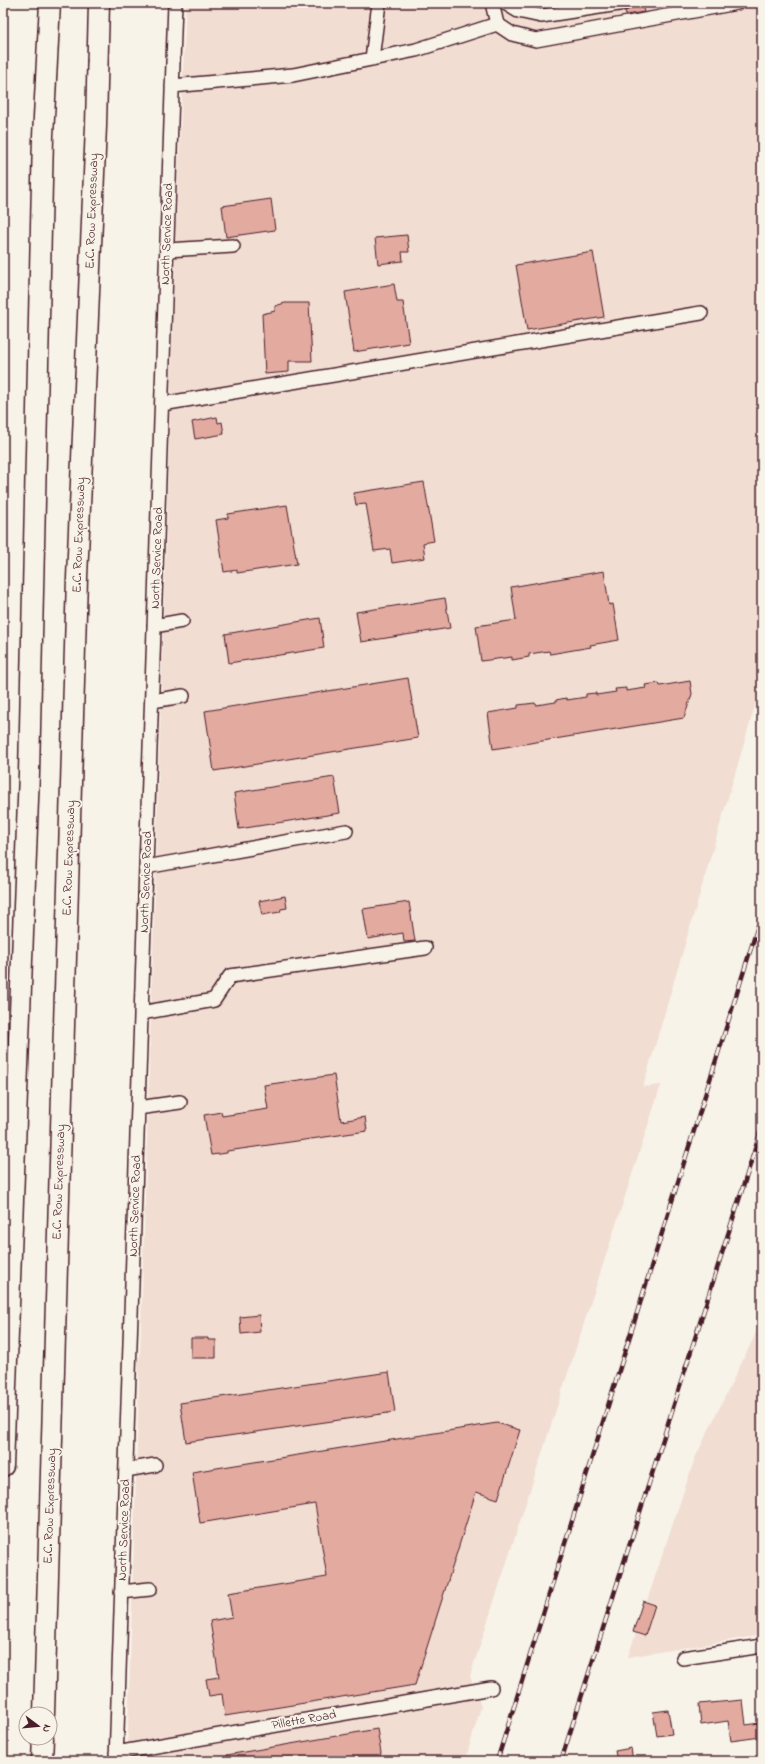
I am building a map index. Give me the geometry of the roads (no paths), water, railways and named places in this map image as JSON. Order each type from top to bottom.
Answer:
[{"type":"highway","points":[[37,3],[43,136]]},
{"type":"highway","points":[[3,1466],[29,773],[43,136],[50,3]]},
{"type":"highway","name":"E.C. Row Expressway","points":[[44,1706],[77,578],[96,126],[99,3]]},
{"type":"highway","points":[[96,126],[109,3]]},
{"type":"highway","points":[[42,1761],[43,1746]]},
{"type":"street","name":"North Service Road","points":[[116,1757],[175,3]]},
{"type":"street","points":[[372,59],[379,3]]},
{"type":"street","points":[[492,3],[497,24],[512,34],[536,40],[737,3]]},
{"type":"street","points":[[505,3],[518,11],[541,16],[625,3]]},
{"type":"street","points":[[172,86],[293,75],[416,50],[497,24]]},
{"type":"street","points":[[167,250],[233,246]]},
{"type":"street","points":[[162,404],[701,313]]},
{"type":"street","points":[[154,626],[182,621]]},
{"type":"street","points":[[152,701],[183,696]]},
{"type":"street","points":[[146,868],[346,831]]},
{"type":"street","points":[[141,1013],[214,1000],[230,976],[425,948]]},
{"type":"street","points":[[138,1108],[180,1102]]},
{"type":"street","points":[[126,1470],[155,1464]]},
{"type":"street","points":[[121,1592],[150,1589]]},
{"type":"street","points":[[683,1658],[762,1646]]},
{"type":"street","name":"Pillette Road","points":[[116,1757],[491,1688]]},
{"type":"railway","points":[[497,1761],[762,913]]},
{"type":"railway","points":[[561,1761],[762,1127]]}]
